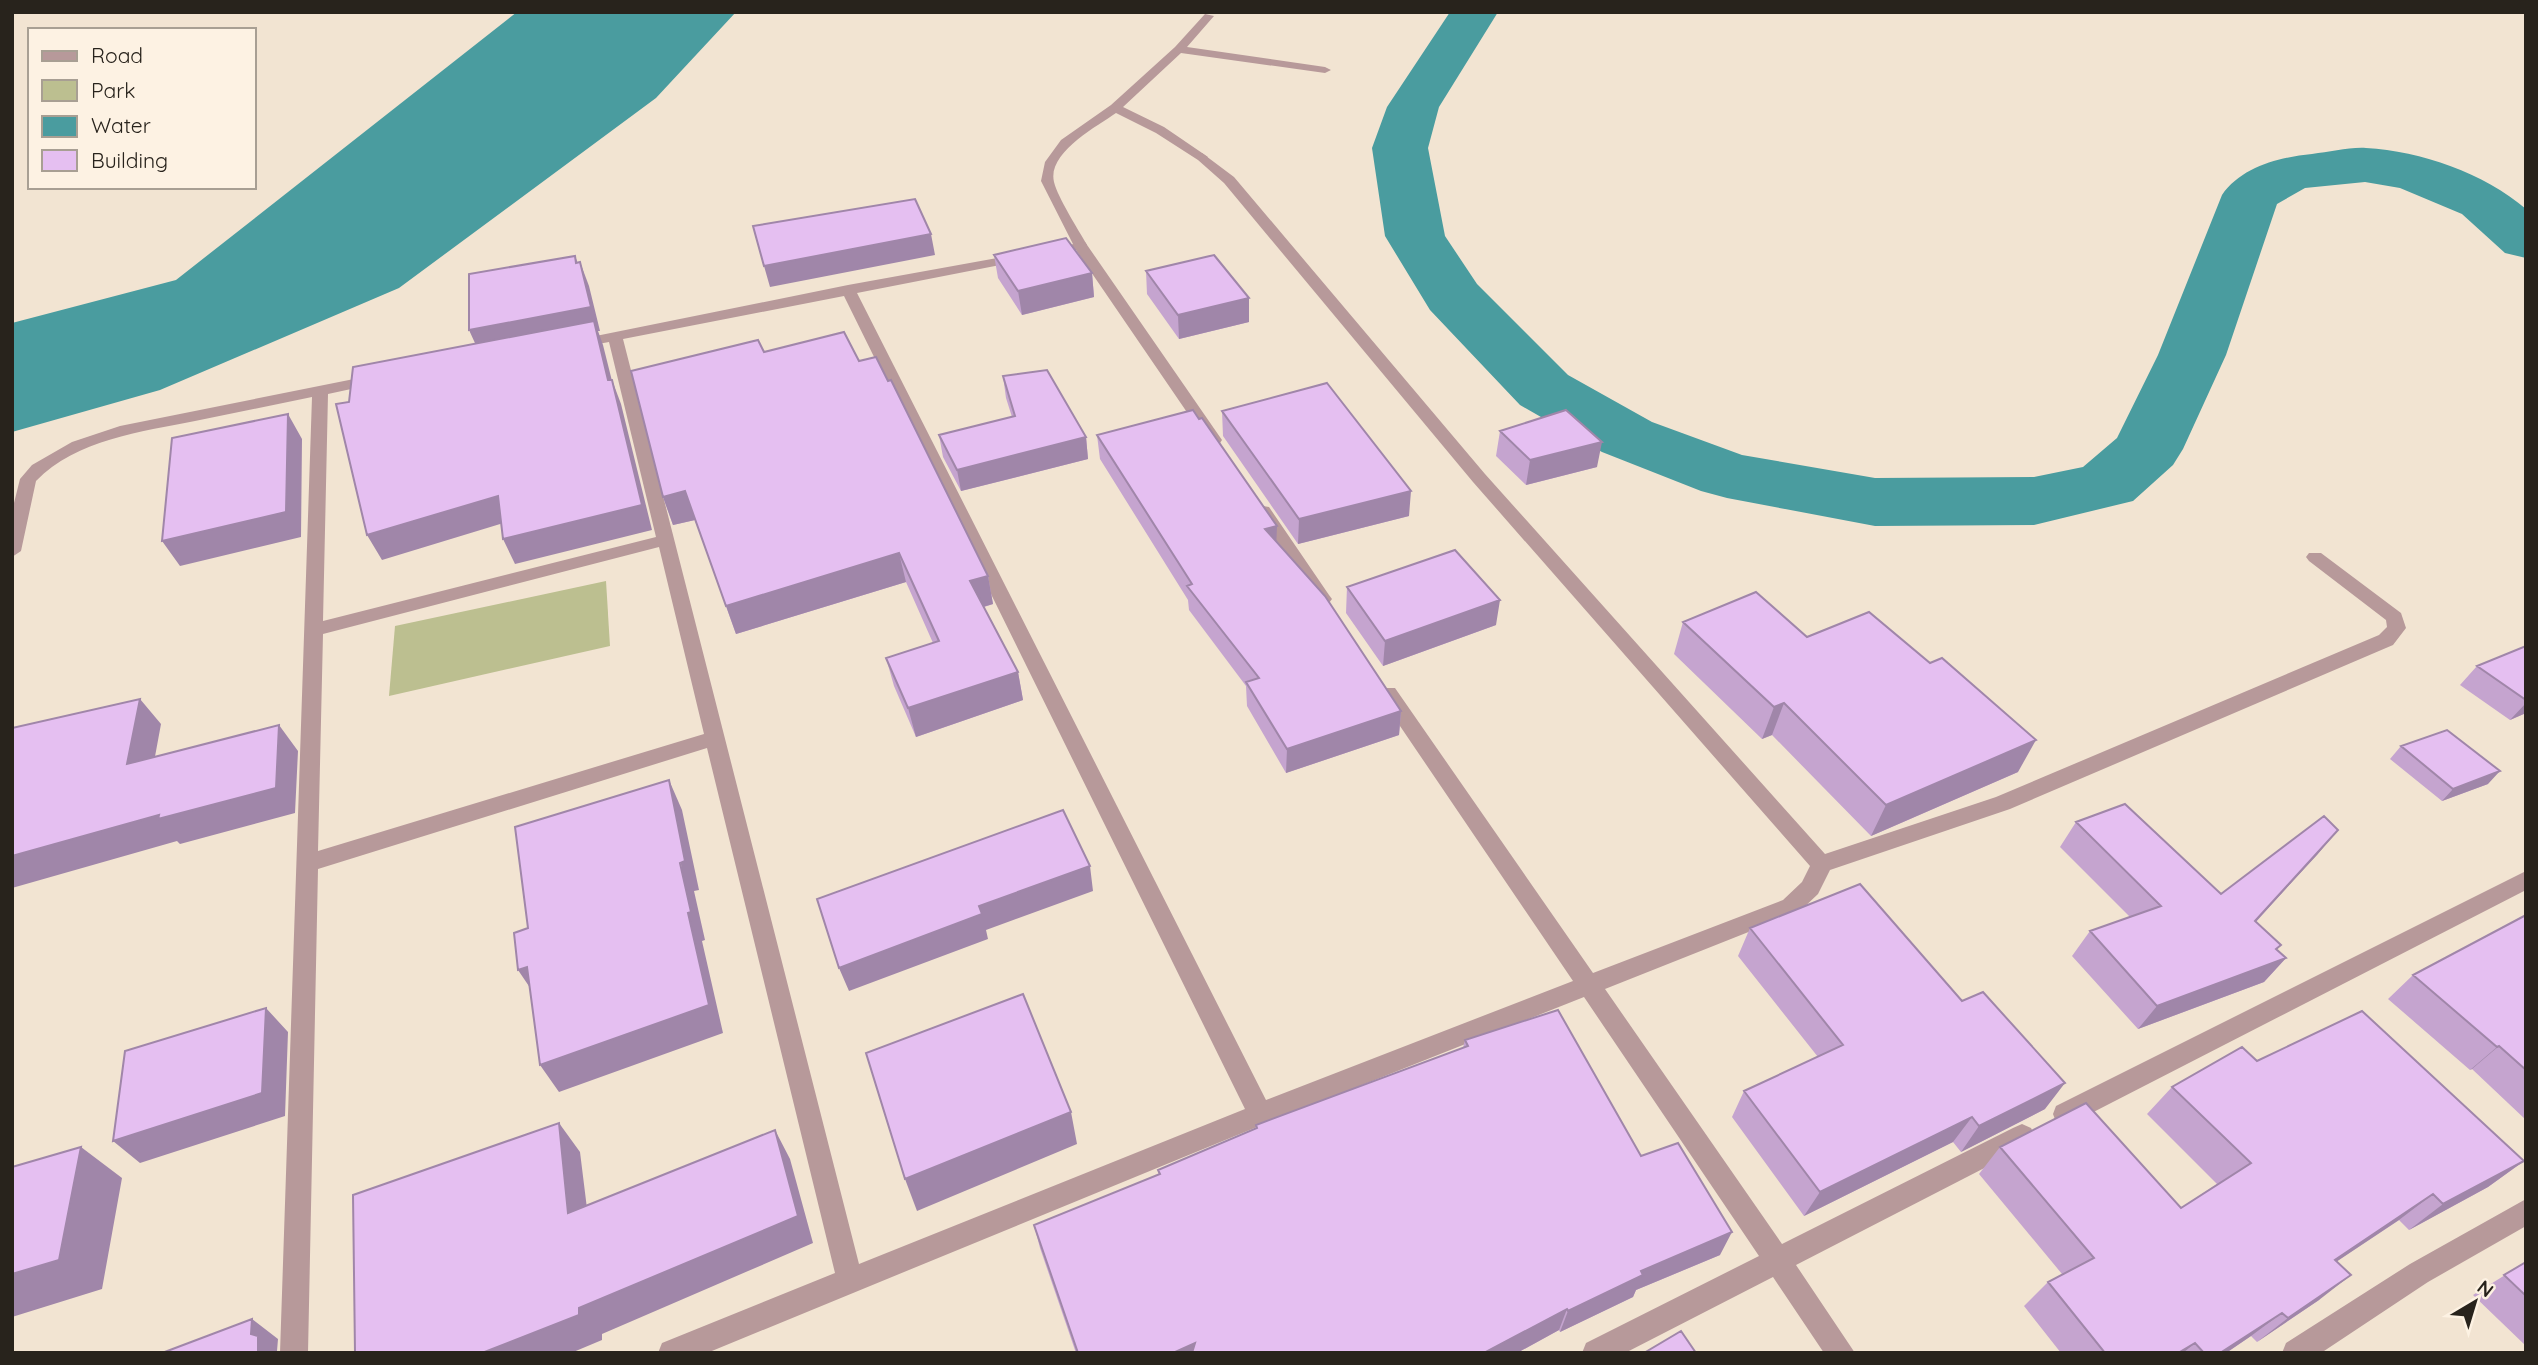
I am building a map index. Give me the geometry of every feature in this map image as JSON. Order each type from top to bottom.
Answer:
[{"type":"street","points":[[1209,16],[1179,49],[1115,108],[1065,143],[1051,162],[1047,181],[1080,245],[1229,461]]},
{"type":"street","points":[[1179,49],[1325,70]]},
{"type":"street","points":[[1115,108],[1160,130],[1202,157],[1229,180],[1479,478],[1821,864]]},
{"type":"street","points":[[561,346],[1080,245]]},
{"type":"street","points":[[848,289],[1260,1114]]},
{"type":"street","points":[[615,337],[850,1280]]},
{"type":"street","points":[[12,551],[28,480],[55,457],[97,437],[387,378]]},
{"type":"street","points":[[294,1353],[320,390]]},
{"type":"street","points":[[1252,495],[1338,620]]},
{"type":"street","points":[[313,630],[665,540]]},
{"type":"street","points":[[1821,864],[2003,803],[2386,640],[2397,628],[2394,617],[2315,557]]},
{"type":"street","points":[[1377,677],[1841,1353]]},
{"type":"street","points":[[307,863],[715,738]]},
{"type":"street","points":[[672,1353],[1260,1114],[1791,905],[1812,886],[1818,877],[1821,864]]},
{"type":"street","points":[[1596,1353],[2526,880]]},
{"type":"street","points":[[2296,1353],[2419,1273],[2526,1212]]},
{"type":"green space","points":[[606,581],[610,646],[389,696],[395,626]]},
{"type":"water","points":[[517,12],[736,12],[656,98],[399,288],[160,390],[12,432],[12,323],[176,280]]},
{"type":"building","points":[[915,199],[931,234],[764,266],[753,226]]},
{"type":"building","points":[[1066,238],[1092,273],[1018,291],[994,255]]},
{"type":"building","points":[[1214,255],[1249,298],[1178,315],[1146,271]]},
{"type":"building","points":[[575,256],[576,263],[580,262],[591,307],[469,330],[469,274]]},
{"type":"building","points":[[594,321],[608,380],[612,380],[642,505],[503,539],[498,496],[367,535],[336,404],[349,402],[353,367]]},
{"type":"building","points":[[844,332],[859,361],[876,357],[888,381],[891,380],[988,576],[970,581],[1018,672],[908,708],[886,658],[939,641],[899,553],[726,606],[685,491],[663,497],[631,371],[758,340],[764,352]]},
{"type":"building","points":[[1047,370],[1086,437],[957,470],[939,435],[1015,416],[1003,376]]},
{"type":"building","points":[[1327,383],[1411,491],[1299,519],[1222,411]]},
{"type":"building","points":[[1193,410],[1199,419],[1202,418],[1277,526],[1265,529],[1325,596],[1401,711],[1287,749],[1246,682],[1259,678],[1187,586],[1192,584],[1097,435]]},
{"type":"building","points":[[1566,410],[1602,442],[1530,460],[1500,431]]},
{"type":"building","points":[[288,414],[286,512],[162,541],[172,438]]},
{"type":"building","points":[[1455,550],[1500,600],[1385,641],[1347,587]]},
{"type":"building","points":[[1756,592],[1807,637],[1869,612],[1930,663],[1942,658],[2036,740],[1886,805],[1784,703],[1774,707],[1683,622]]},
{"type":"building","points":[[2526,646],[2526,700],[2477,666]]},
{"type":"building","points":[[140,699],[127,764],[279,725],[276,788],[158,819],[159,815],[12,856],[12,728]]},
{"type":"building","points":[[2447,730],[2500,771],[2453,789],[2401,746]]},
{"type":"building","points":[[669,780],[685,861],[680,863],[691,912],[688,913],[709,1005],[540,1065],[527,967],[518,970],[514,933],[528,928],[515,827]]},
{"type":"building","points":[[2125,804],[2221,894],[2324,816],[2338,830],[2255,921],[2281,945],[2276,949],[2286,958],[2157,1006],[2090,931],[2161,906],[2076,822]]},
{"type":"building","points":[[1063,810],[1090,866],[979,906],[982,914],[839,968],[817,899]]},
{"type":"building","points":[[1860,884],[1962,1001],[1983,992],[2065,1083],[1979,1126],[1972,1117],[1820,1192],[1744,1091],[1843,1045],[1750,928]]},
{"type":"building","points":[[2526,915],[2526,1070],[2413,975]]},
{"type":"building","points":[[1023,994],[1071,1112],[905,1179],[866,1053]]},
{"type":"building","points":[[266,1008],[262,1093],[113,1141],[125,1051]]},
{"type":"building","points":[[1558,1010],[1641,1156],[1678,1143],[1732,1232],[1641,1271],[1643,1275],[1568,1311],[1567,1309],[1484,1353],[1192,1353],[1195,1343],[1173,1353],[1078,1353],[1034,1225],[1160,1174],[1158,1170],[1257,1128],[1256,1125],[1468,1046],[1465,1040]]},
{"type":"building","points":[[2362,1011],[2524,1161],[2443,1204],[2433,1194],[2335,1260],[2351,1275],[2288,1318],[2282,1313],[2220,1353],[2204,1353],[2195,1343],[2178,1353],[2105,1353],[2048,1282],[2094,1258],[2000,1147],[2086,1103],[2181,1208],[2251,1163],[2172,1087],[2242,1047],[2257,1061]]},
{"type":"building","points":[[559,1123],[568,1213],[775,1130],[798,1216],[579,1308],[579,1315],[482,1353],[355,1353],[353,1195]]},
{"type":"building","points":[[81,1147],[59,1260],[12,1274],[12,1167]]},
{"type":"building","points":[[2526,1262],[2526,1296],[2504,1275]]},
{"type":"building","points":[[252,1319],[251,1334],[258,1336],[258,1353],[162,1353]]},
{"type":"building","points":[[1681,1331],[1696,1353],[1644,1353]]},
{"type":"waterway","points":[[1474,12],[1413,107],[1400,148],[1415,236],[1453,296],[1544,390],[1627,437],[1727,475],[1875,502],[2034,501],[2107,485],[2147,449],[2192,355],[2251,195],[2291,173],[2365,165],[2414,173],[2483,202],[2526,240]]}]
